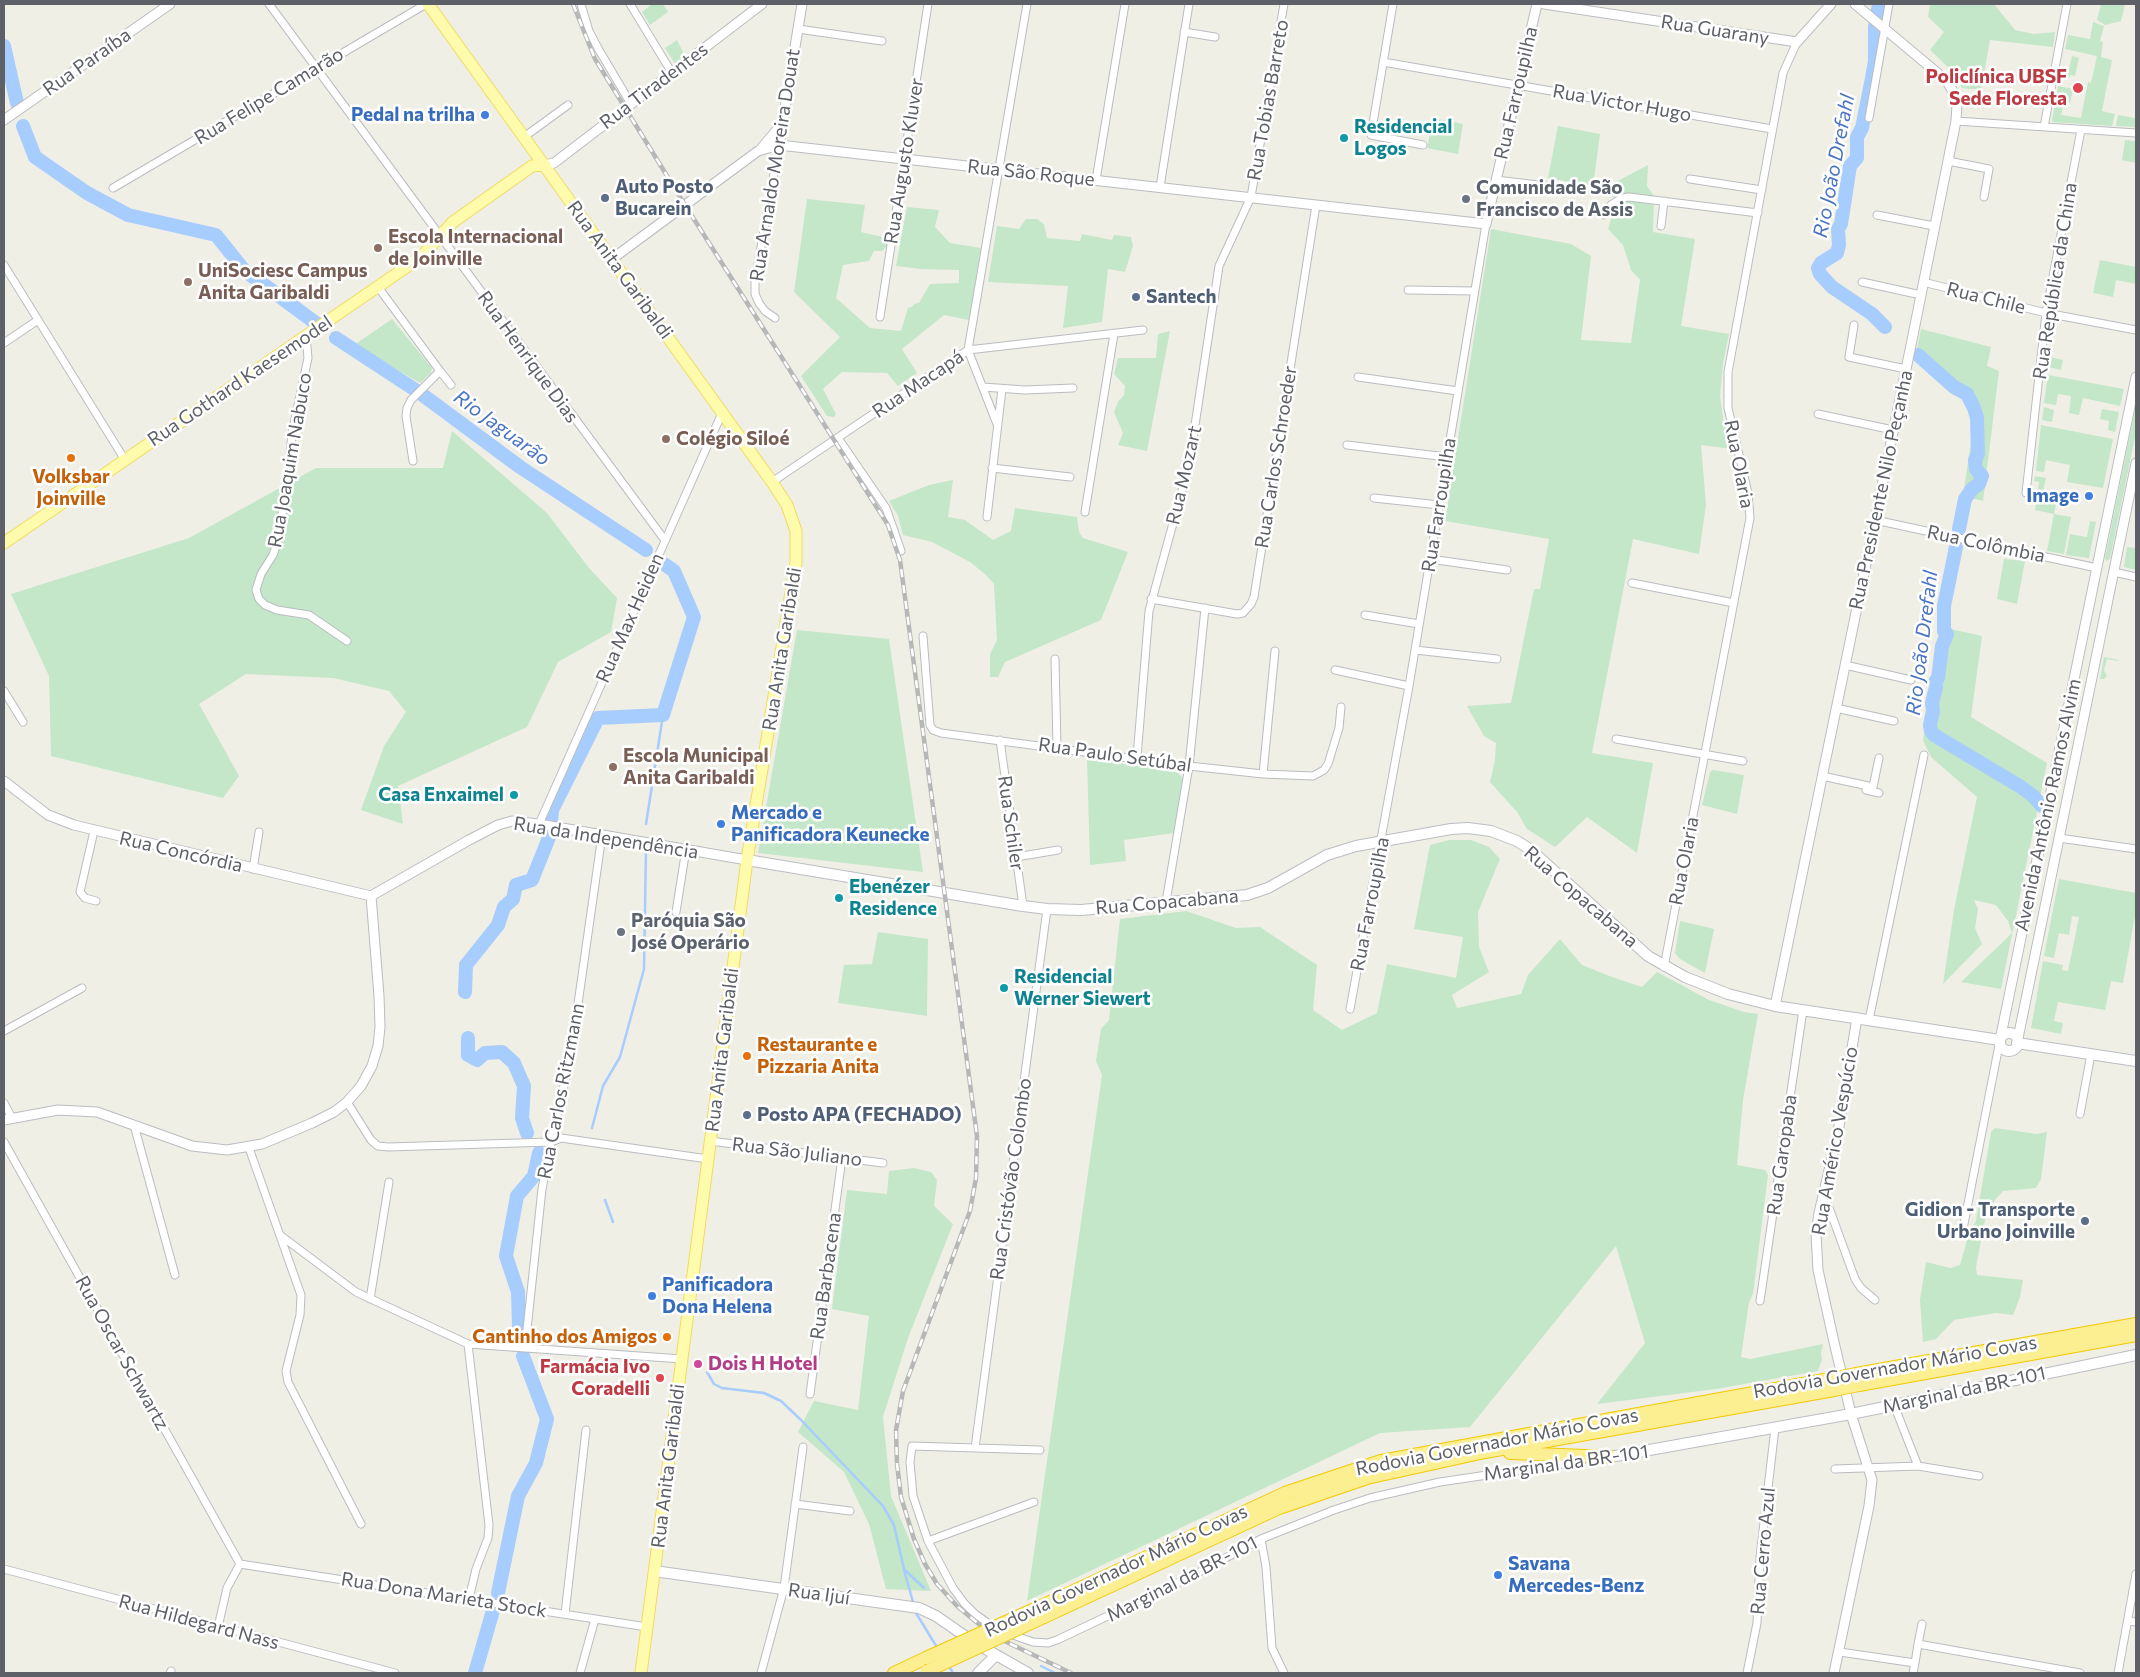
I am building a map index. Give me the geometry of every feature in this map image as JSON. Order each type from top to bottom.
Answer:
[{"type":"highway","name":"Rodovia Governador Mário Covas","points":[[1040,1612],[1298,1500],[1387,1472],[2136,1324]]},
{"type":"highway","name":"Rodovia Governador Mário Covas","points":[[1858,1380],[2136,1335]]},
{"type":"highway","name":"Rodovia Governador Mário Covas","points":[[894,1673],[925,1667],[1261,1503],[1308,1484],[1357,1468],[1398,1457],[1832,1385]]},
{"type":"highway","points":[[1485,1452],[1610,1457]]},
{"type":"main road","name":"Rua Anita Garibaldi","points":[[427,4],[772,482],[792,517],[797,538],[796,562],[747,860],[641,1673]]},
{"type":"main road","name":"Rua Gothard Kaesemodel","points":[[4,543],[421,257],[453,222],[532,166],[544,166]]},
{"type":"main road","name":"Rua Copacabana","points":[[747,860],[1047,910],[1090,909],[1247,895],[1268,888],[1327,855],[1382,840],[1468,828],[1506,836],[1524,846],[1544,860],[1632,942],[1664,966],[1728,994],[1775,1006],[2000,1040],[2002,1048],[2007,1050],[2015,1048],[2017,1043]]},
{"type":"main road","points":[[2017,1043],[2136,1061]]},
{"type":"main road","name":"Marginal da BR-101","points":[[1610,1457],[1851,1414],[2136,1355]]},
{"type":"main road","name":"Rua Ijuí","points":[[654,1571],[919,1608],[936,1616],[975,1643],[1028,1673]]},
{"type":"main road","points":[[978,1673],[996,1655]]},
{"type":"street","name":"Rua Paraíba","points":[[4,120],[170,4]]},
{"type":"street","name":"Rua Henrique Dias","points":[[269,4],[664,540]]},
{"type":"street","name":"Rua Felipe Camarão","points":[[113,188],[427,4]]},
{"type":"street","points":[[581,4],[589,31],[631,104]]},
{"type":"street","name":"Rua Tiradentes","points":[[544,166],[554,163],[762,4]]},
{"type":"street","name":"Rua Arnaldo Moreira Douat","points":[[775,318],[759,303],[755,294],[755,281],[802,4]]},
{"type":"street","name":"Rua Augusto Kluver","points":[[880,318],[928,4]]},
{"type":"street","points":[[998,424],[968,350],[1027,4]]},
{"type":"street","points":[[1096,180],[1124,4]]},
{"type":"street","points":[[1160,187],[1189,4]]},
{"type":"street","name":"Rua Tobias Barreto","points":[[1251,197],[1284,4]]},
{"type":"street","points":[[1393,4],[1371,135],[1423,145]]},
{"type":"street","name":"Rua Farroupilha","points":[[1350,1009],[1409,686],[1486,224],[1537,4]]},
{"type":"street","name":"Rua Guarany","points":[[1544,4],[1797,42]]},
{"type":"street","name":"Rua Olaria","points":[[1664,966],[1748,530],[1750,506],[1728,408],[1727,383],[1782,73],[1786,61],[1797,42],[1831,4]]},
{"type":"street","name":"Rua Presidente Nilo Peçanha","points":[[1775,1006],[1956,121],[1956,97],[1947,80],[1855,4]]},
{"type":"street","points":[[1869,118],[1878,23],[1889,4]]},
{"type":"street","points":[[2044,127],[2067,4]]},
{"type":"street","points":[[634,5],[672,73]]},
{"type":"street","points":[[798,29],[882,41]]},
{"type":"street","points":[[1184,32],[1216,38]]},
{"type":"street","name":"Rua Victor Hugo","points":[[1383,62],[1772,129]]},
{"type":"street","points":[[524,137],[568,105]]},
{"type":"street","points":[[758,151],[776,133],[783,120]]},
{"type":"street","points":[[1956,121],[2136,133]]},
{"type":"street","name":"Rua República da China","points":[[2026,493],[2046,313],[2081,130]]},
{"type":"street","name":"Rua São Roque","points":[[612,259],[758,151],[779,145],[1486,224]]},
{"type":"street","points":[[1948,161],[1989,169],[1984,197]]},
{"type":"street","points":[[1690,179],[1762,190]]},
{"type":"street","points":[[1496,180],[1572,189]]},
{"type":"street","name":"Rua Mozart","points":[[1137,758],[1151,599],[1189,465],[1216,278],[1225,253],[1251,197]]},
{"type":"street","points":[[1604,215],[1612,205],[1622,198],[1629,197],[1758,213]]},
{"type":"street","points":[[1661,226],[1664,201]]},
{"type":"street","name":"Rua Carlos Schroeder","points":[[1151,599],[1237,614],[1249,608],[1254,596],[1316,205]]},
{"type":"street","points":[[1877,215],[1934,226]]},
{"type":"street","points":[[4,265],[125,460]]},
{"type":"street","points":[[1862,282],[1921,295]]},
{"type":"street","name":"Rua Chile","points":[[1923,282],[2046,313],[2136,330]]},
{"type":"street","points":[[378,287],[451,384]]},
{"type":"street","points":[[1408,290],[1474,291]]},
{"type":"street","points":[[4,343],[38,320]]},
{"type":"street","points":[[1854,326],[1849,357],[1906,369]]},
{"type":"street","name":"Rua Macapá","points":[[772,482],[968,350],[1143,330]]},
{"type":"street","points":[[1085,512],[1114,334]]},
{"type":"street","name":"Rua Joaquim Nabuco","points":[[306,336],[308,358],[292,434],[278,541],[273,555],[261,574],[256,590],[259,599],[265,605],[277,610],[309,615],[322,622],[347,641]]},
{"type":"street","points":[[413,461],[406,416],[411,400],[440,371]]},
{"type":"street","points":[[1358,377],[1458,391]]},
{"type":"street","name":"Avenida Antônio Ramos Alvim","points":[[1962,1234],[2136,377]]},
{"type":"street","points":[[983,387],[1002,389],[1073,388]]},
{"type":"street","points":[[987,517],[1002,389]]},
{"type":"street","name":"Rua Max Heiden","points":[[543,824],[664,540],[722,412]]},
{"type":"street","points":[[1818,414],[1893,430]]},
{"type":"street","points":[[838,438],[886,508],[901,551]]},
{"type":"street","points":[[1347,445],[1447,457]]},
{"type":"street","name":"Avenida Antônio Ramos Alvim","points":[[2017,1043],[2136,463]]},
{"type":"street","points":[[992,468],[1070,477]]},
{"type":"street","points":[[1374,498],[1439,505]]},
{"type":"street","name":"Rua Colômbia","points":[[1874,520],[2097,568]]},
{"type":"street","points":[[1430,559],[1507,570]]},
{"type":"street","points":[[2114,572],[2136,577]]},
{"type":"street","points":[[1632,583],[1734,603]]},
{"type":"street","points":[[1166,902],[1189,766],[1205,608]]},
{"type":"street","points":[[1365,615],[1419,624]]},
{"type":"street","name":"Rua Paulo Setúbal","points":[[923,636],[930,725],[933,730],[941,733],[1189,766],[1263,774],[1313,776],[1324,770],[1328,764],[1339,728],[1341,707]]},
{"type":"street","points":[[1415,650],[1497,659]]},
{"type":"street","points":[[1263,774],[1275,651]]},
{"type":"street","points":[[2079,655],[2096,658]]},
{"type":"street","points":[[1055,659],[1057,747]]},
{"type":"street","points":[[1845,666],[1911,680]]},
{"type":"street","points":[[1335,670],[1409,686]]},
{"type":"street","points":[[4,691],[23,722]]},
{"type":"street","points":[[1836,708],[1894,721]]},
{"type":"street","points":[[1616,739],[1743,760]]},
{"type":"street","name":"Rua Schiler","points":[[1000,740],[1023,906]]},
{"type":"street","points":[[1869,1020],[1924,755]]},
{"type":"street","points":[[1822,778],[1873,787],[1879,758]]},
{"type":"street","points":[[1822,778],[1879,793]]},
{"type":"street","name":"Rua Concórdia","points":[[4,781],[48,814],[94,831],[371,896]]},
{"type":"street","name":"Rua da Independência","points":[[371,896],[504,822],[520,820],[747,860]]},
{"type":"street","points":[[94,831],[80,892],[85,898],[96,901]]},
{"type":"street","points":[[253,869],[258,832]]},
{"type":"street","name":"Rua Carlos Ritzmann","points":[[525,1348],[541,1196],[570,1060],[602,835]]},
{"type":"street","points":[[2059,838],[2136,849]]},
{"type":"street","points":[[676,912],[686,849]]},
{"type":"street","points":[[1016,857],[1058,850]]},
{"type":"street","points":[[4,1103],[8,1119],[58,1110],[97,1112],[192,1146],[227,1150],[249,1148],[312,1123],[347,1102],[361,1086],[378,1046],[380,1027],[379,1003],[371,896]]},
{"type":"street","name":"Rua Cristóvão Colombo","points":[[975,1448],[1047,910]]},
{"type":"street","points":[[4,1032],[82,988]]},
{"type":"street","name":"Rua Garopaba","points":[[1760,1301],[1803,1010]]},
{"type":"street","name":"Rua Américo Vespúcio","points":[[1834,1673],[1840,1652],[1872,1491],[1869,1467],[1851,1414],[1818,1270],[1817,1224],[1838,1132],[1857,1018]]},
{"type":"street","points":[[2080,1114],[2091,1054]]},
{"type":"street","points":[[347,1102],[378,1146],[551,1142],[562,1138],[708,1159]]},
{"type":"street","points":[[134,1125],[175,1275]]},
{"type":"street","name":"Rua São Juliano","points":[[710,1141],[883,1164]]},
{"type":"street","name":"Rua Oscar Schwartz","points":[[4,1142],[240,1564]]},
{"type":"street","points":[[249,1148],[302,1295],[300,1315],[286,1371],[288,1382],[361,1524]]},
{"type":"street","name":"Rua Barbacena","points":[[810,1394],[842,1158]]},
{"type":"street","points":[[370,1299],[389,1182]]},
{"type":"street","points":[[1824,1194],[1860,1288],[1875,1300]]},
{"type":"street","points":[[280,1235],[344,1284],[370,1299],[468,1344],[682,1359]]},
{"type":"street","points":[[468,1344],[489,1524],[488,1538],[476,1569],[469,1599]]},
{"type":"street","points":[[1894,1405],[1918,1466]]},
{"type":"street","name":"Rua Cerro Azul","points":[[1747,1673],[1757,1623],[1760,1557],[1775,1428]]},
{"type":"street","points":[[565,1614],[586,1430]]},
{"type":"street","name":"Marginal da BR-101","points":[[975,1448],[912,1446],[910,1462],[913,1496],[928,1541],[964,1603],[984,1621],[1021,1639],[1041,1643],[1057,1640],[1194,1575],[1261,1539],[1334,1510],[1403,1489],[1610,1457]]},
{"type":"street","points":[[760,1673],[784,1588],[803,1447]]},
{"type":"street","points":[[975,1448],[1040,1450]]},
{"type":"street","points":[[1834,1469],[1918,1466],[1979,1476]]},
{"type":"street","points":[[928,1541],[1034,1502]]},
{"type":"street","points":[[795,1504],[850,1511]]},
{"type":"street","points":[[1261,1539],[1266,1567],[1272,1648],[1284,1673]]},
{"type":"street","points":[[218,1627],[227,1588],[240,1564]]},
{"type":"street","name":"Rua Dona Marieta Stock","points":[[240,1564],[647,1627]]},
{"type":"street","name":"Rua Hildegard Nass","points":[[4,1569],[396,1673]]},
{"type":"street","points":[[2118,1673],[2136,1574]]},
{"type":"street","points":[[580,1673],[594,1619]]},
{"type":"street","points":[[2128,1621],[2136,1622]]},
{"type":"street","points":[[1913,1673],[1922,1624]]},
{"type":"street","points":[[1918,1644],[2080,1673]]},
{"type":"street","points":[[1840,1652],[1915,1663]]},
{"type":"green space","points":[[652,4],[663,4],[668,12],[650,25],[642,12]]},
{"type":"green space","points":[[1930,4],[1994,4],[2015,30],[2034,34],[2055,32],[2053,47],[1990,40],[1981,90],[1962,88],[1957,76],[1930,50],[1944,32],[1928,17]]},
{"type":"green space","points":[[2101,4],[2125,4],[2121,21],[2105,25],[2097,20]]},
{"type":"green space","points":[[2093,22],[2104,26],[2100,41],[2103,42],[2101,57],[2112,60],[2102,111],[2115,114],[2112,126],[2053,122],[2058,86],[2073,89],[2070,103],[2064,102],[2061,115],[2081,118],[2088,82],[2091,83],[2097,56],[2065,49],[2068,35],[2090,39]]},
{"type":"green space","points":[[677,40],[685,56],[675,64],[665,48]]},
{"type":"green space","points":[[2072,56],[2079,58],[2075,76],[2070,75],[2067,78]]},
{"type":"green space","points":[[2136,112],[2136,127],[2116,126],[2118,115],[2135,118]]},
{"type":"green space","points":[[1433,118],[1463,124],[1458,154],[1427,148]]},
{"type":"green space","points":[[1558,126],[1600,134],[1594,179],[1612,184],[1648,165],[1647,186],[1654,196],[1653,232],[1695,239],[1681,326],[1729,334],[1723,364],[1720,396],[1724,424],[1733,449],[1701,445],[1706,505],[1699,554],[1633,539],[1592,753],[1653,763],[1637,853],[1587,817],[1555,847],[1527,829],[1517,812],[1490,782],[1495,760],[1496,743],[1484,736],[1467,706],[1511,703],[1534,589],[1540,589],[1549,539],[1445,521],[1491,229],[1571,244],[1591,256],[1581,340],[1631,343],[1640,280],[1631,270],[1623,245],[1608,229],[1617,200],[1609,193],[1593,186],[1548,178]]},
{"type":"green space","points":[[2125,140],[2136,141],[2136,163],[2122,160]]},
{"type":"green space","points":[[807,199],[865,205],[861,232],[887,238],[887,246],[882,251],[874,251],[869,261],[843,265],[836,298],[870,328],[901,331],[908,308],[919,303],[930,284],[959,283],[959,270],[896,266],[907,207],[939,210],[935,227],[950,243],[981,248],[969,320],[944,315],[902,349],[917,373],[898,386],[887,373],[842,372],[823,389],[836,414],[834,417],[827,416],[801,376],[840,337],[794,292]]},
{"type":"green space","points":[[1026,219],[1037,219],[1044,224],[1047,238],[1080,241],[1082,234],[1112,240],[1114,235],[1131,237],[1133,246],[1125,272],[1108,269],[1102,322],[1063,328],[1068,286],[988,282],[997,226],[1019,229]]},
{"type":"green space","points":[[2100,260],[2136,267],[2136,284],[2116,280],[2113,297],[2093,293]]},
{"type":"green space","points":[[392,319],[432,368],[431,373],[420,383],[354,345]]},
{"type":"green space","points":[[1921,329],[1991,347],[1987,366],[1999,371],[1983,501],[1963,496],[1974,422],[1973,413],[1968,405],[1915,359]]},
{"type":"green space","points":[[1170,331],[1147,451],[1118,445],[1123,433],[1114,412],[1118,402],[1124,395],[1125,386],[1114,374],[1118,358],[1156,358],[1158,334]]},
{"type":"green space","points":[[2050,357],[2063,360],[2061,370],[2049,367]]},
{"type":"green space","points":[[2048,375],[2124,389],[2120,406],[2083,398],[2079,415],[2069,413],[2071,396],[2058,394],[2056,405],[2044,403]]},
{"type":"green space","points":[[2136,405],[2136,432],[2110,559],[2106,561],[2105,558]]},
{"type":"green space","points":[[2044,407],[2054,410],[2052,422],[2042,420]]},
{"type":"green space","points":[[2102,409],[2119,412],[2115,432],[2108,430],[2109,421],[2100,419]]},
{"type":"green space","points":[[2041,425],[2113,439],[2103,488],[2067,482],[2070,465],[2046,460],[2044,472],[2036,471]]},
{"type":"green space","points":[[452,431],[547,513],[589,568],[617,598],[611,632],[558,662],[527,727],[398,786],[403,824],[361,810],[384,746],[406,712],[389,691],[333,678],[246,674],[199,704],[239,776],[223,798],[51,756],[49,676],[11,594],[189,538],[316,468],[443,468]]},
{"type":"green space","points":[[2035,476],[2046,478],[2043,491],[2038,490],[2039,482],[2034,481]]},
{"type":"green space","points":[[953,480],[948,517],[965,520],[993,540],[1011,531],[1015,508],[1077,517],[1079,532],[1083,538],[1128,552],[1101,620],[1005,662],[998,677],[990,677],[990,654],[997,640],[994,584],[970,562],[932,542],[903,535],[898,516],[889,501],[929,485]]},
{"type":"green space","points":[[2038,494],[2057,498],[2054,514],[2035,510]]},
{"type":"green space","points":[[2054,514],[2071,517],[2064,554],[2047,551]]},
{"type":"green space","points":[[2090,521],[2096,522],[2089,558],[2066,555],[2070,534],[2087,537]]},
{"type":"green space","points":[[2127,547],[2136,548],[2136,570],[2124,567]]},
{"type":"green space","points":[[2004,559],[2025,561],[2017,604],[1997,599]]},
{"type":"green space","points":[[1941,622],[1946,623],[1946,628],[1982,636],[1971,717],[2047,763],[2001,989],[1961,982],[2012,933],[2008,921],[1996,905],[1974,900],[1978,909],[1975,928],[1982,944],[1943,984],[1954,910],[1977,797],[1931,757],[1923,740]]},
{"type":"green space","points":[[797,630],[889,639],[923,872],[758,853]]},
{"type":"green space","points":[[2104,657],[2119,660],[2107,659],[2104,670],[2107,676],[2104,679],[2100,679]]},
{"type":"green space","points":[[1087,759],[1170,770],[1178,773],[1184,780],[1174,833],[1124,840],[1126,861],[1090,865]]},
{"type":"green space","points":[[1713,770],[1744,775],[1737,814],[1702,805],[1710,772]]},
{"type":"green space","points":[[1449,840],[1471,840],[1489,847],[1500,859],[1478,912],[1479,947],[1489,972],[1452,995],[1457,1008],[1521,994],[1528,975],[1560,939],[1582,965],[1612,977],[1642,987],[1657,972],[1709,1000],[1744,1012],[1758,1014],[1743,1100],[1737,1165],[1765,1170],[1768,1175],[1753,1294],[1749,1302],[1741,1357],[1750,1359],[1823,1344],[1822,1360],[1818,1371],[1716,1389],[1597,1404],[1645,1343],[1616,1246],[1470,1427],[1380,1433],[1027,1601],[1102,1075],[1096,1061],[1101,1029],[1109,1020],[1120,919],[1186,911],[1236,928],[1260,927],[1317,965],[1313,1010],[1342,1030],[1377,1013],[1387,964],[1456,978],[1463,937],[1414,929],[1430,845]]},
{"type":"green space","points":[[2059,879],[2136,893],[2136,910],[2123,983],[2111,981],[2105,1010],[2058,1002],[2054,1021],[2063,1023],[2061,1034],[2031,1028],[2043,961],[2063,965],[2062,970],[2068,971],[2079,917],[2072,916],[2069,935],[2059,933],[2054,958],[2044,956]]},
{"type":"green space","points":[[1680,921],[1714,929],[1705,973],[1680,959],[1675,953]]},
{"type":"green space","points":[[878,932],[928,939],[927,1016],[838,1003],[844,965],[872,964]]},
{"type":"green space","points":[[1995,1128],[2037,1134],[2047,1132],[2041,1179],[2036,1188],[2003,1191],[1994,1201],[1986,1215],[1976,1267],[1977,1275],[2023,1280],[2020,1297],[2013,1315],[1996,1313],[1954,1320],[1936,1339],[1923,1342],[1920,1300],[1926,1262],[1950,1268],[1960,1265],[1970,1230],[1976,1221],[1991,1132]]},
{"type":"green space","points":[[914,1168],[931,1172],[937,1180],[934,1206],[953,1224],[908,1338],[883,1417],[891,1496],[931,1591],[886,1589],[869,1524],[844,1472],[798,1432],[814,1401],[858,1410],[869,1316],[832,1309],[847,1190],[887,1194],[889,1171]]},
{"type":"waterway","name":"Rio João Drefahl","points":[[1879,4],[1875,27],[1875,61],[1862,128],[1857,137],[1857,158],[1850,166],[1841,224],[1838,229],[1839,245],[1837,253],[1821,263],[1818,268],[1820,274],[1832,287],[1872,314],[1885,327]]},
{"type":"waterway","name":"Rio Jaguarão","points":[[4,46],[17,103]]},
{"type":"waterway","name":"Rio Jaguarão","points":[[23,126],[35,157],[87,193],[128,215],[216,235],[244,270],[317,324]]},
{"type":"waterway","name":"Rio Jaguarão","points":[[336,338],[420,393],[520,467],[646,550]]},
{"type":"waterway","name":"Rio João Drefahl","points":[[1918,355],[1954,387],[1967,394],[1977,418],[1978,454],[1975,460],[1976,469],[1982,476],[1979,484],[1972,489],[1965,499],[1959,529]]},
{"type":"waterway","name":"Rio João Drefahl","points":[[1956,547],[1944,606],[1944,631],[1947,634],[1942,646],[1938,678],[1935,682],[1931,731],[1934,735],[2021,787],[2042,806]]},
{"type":"waterway","name":"Rio Jaguarão","points":[[465,992],[466,965],[498,925],[504,907],[513,899],[516,885],[532,880],[550,835],[552,810],[598,718],[663,715],[694,617],[674,571],[664,564]]},
{"type":"waterway","points":[[646,824],[663,715]]},
{"type":"waterway","points":[[592,1128],[603,1086],[620,1057],[644,969],[646,850]]},
{"type":"waterway","name":"Rio Jaguarão","points":[[468,1038],[468,1055],[477,1060],[485,1053],[502,1052],[514,1063],[524,1086],[522,1118],[527,1133]]},
{"type":"waterway","name":"Rio Jaguarão","points":[[519,1328],[518,1292],[506,1256],[517,1196],[534,1176],[539,1153]]},
{"type":"waterway","points":[[605,1200],[613,1222]]},
{"type":"waterway","name":"Rio Jaguarão","points":[[498,1593],[518,1496],[536,1463],[547,1419],[523,1356]]},
{"type":"waterway","points":[[707,1372],[714,1384],[722,1388],[764,1393],[781,1401],[801,1420],[883,1506],[894,1525],[904,1569],[924,1588]]},
{"type":"waterway","points":[[904,1570],[913,1602]]},
{"type":"waterway","name":"Rio Jaguarão","points":[[475,1673],[494,1607]]},
{"type":"waterway","points":[[916,1613],[938,1649]]},
{"type":"waterway","points":[[949,1666],[953,1673]]},
{"type":"waterway","points":[[1041,1666],[1055,1673]]},
{"type":"railway","points":[[573,4],[595,59],[685,205],[888,525],[900,560],[977,1136],[976,1178],[970,1211],[903,1391],[896,1430],[897,1464],[901,1497],[914,1539],[925,1564],[937,1584],[957,1606],[992,1635],[1071,1673]]},
{"type":"place","name":"Policlínica UBSF Sede Floresta","points":[[2078,88]]},
{"type":"place","name":"Pedal na trilha","points":[[485,115]]},
{"type":"place","name":"Residencial Logos","points":[[1344,138]]},
{"type":"place","name":"Auto Posto Bucarein","points":[[605,198]]},
{"type":"place","name":"Comunidade São Francisco de Assis","points":[[1466,199]]},
{"type":"place","name":"Escola Internacional de Joinville","points":[[378,248]]},
{"type":"place","name":"UniSociesc Campus Anita Garibaldi","points":[[188,282]]},
{"type":"place","name":"Santech","points":[[1136,297]]},
{"type":"place","name":"Colégio Siloé","points":[[666,439]]},
{"type":"place","name":"Volksbar Joinville","points":[[71,458]]},
{"type":"place","name":"Image","points":[[2089,496]]},
{"type":"place","name":"Escola Municipal Anita Garibaldi","points":[[613,767]]},
{"type":"place","name":"Casa Enxaimel","points":[[514,795]]},
{"type":"place","name":"Mercado e Panificadora Keunecke","points":[[721,824]]},
{"type":"place","name":"Ebenézer Residence","points":[[839,898]]},
{"type":"place","name":"Paróquia São José Operário","points":[[621,932]]},
{"type":"place","name":"Residencial Werner Siewert","points":[[1004,988]]},
{"type":"place","name":"Restaurante e Pizzaria Anita","points":[[747,1056]]},
{"type":"place","name":"Posto APA (FECHADO)","points":[[747,1115]]},
{"type":"place","name":"Gidion - Transporte Urbano Joinville","points":[[2085,1221]]},
{"type":"place","name":"Panificadora Dona Helena","points":[[652,1296]]},
{"type":"place","name":"Cantinho dos Amigos","points":[[667,1337]]},
{"type":"place","name":"Dois H Hotel","points":[[698,1364]]},
{"type":"place","name":"Farmácia Ivo Coradelli","points":[[660,1378]]},
{"type":"place","name":"Savana Mercedes-Benz","points":[[1498,1575]]}]
